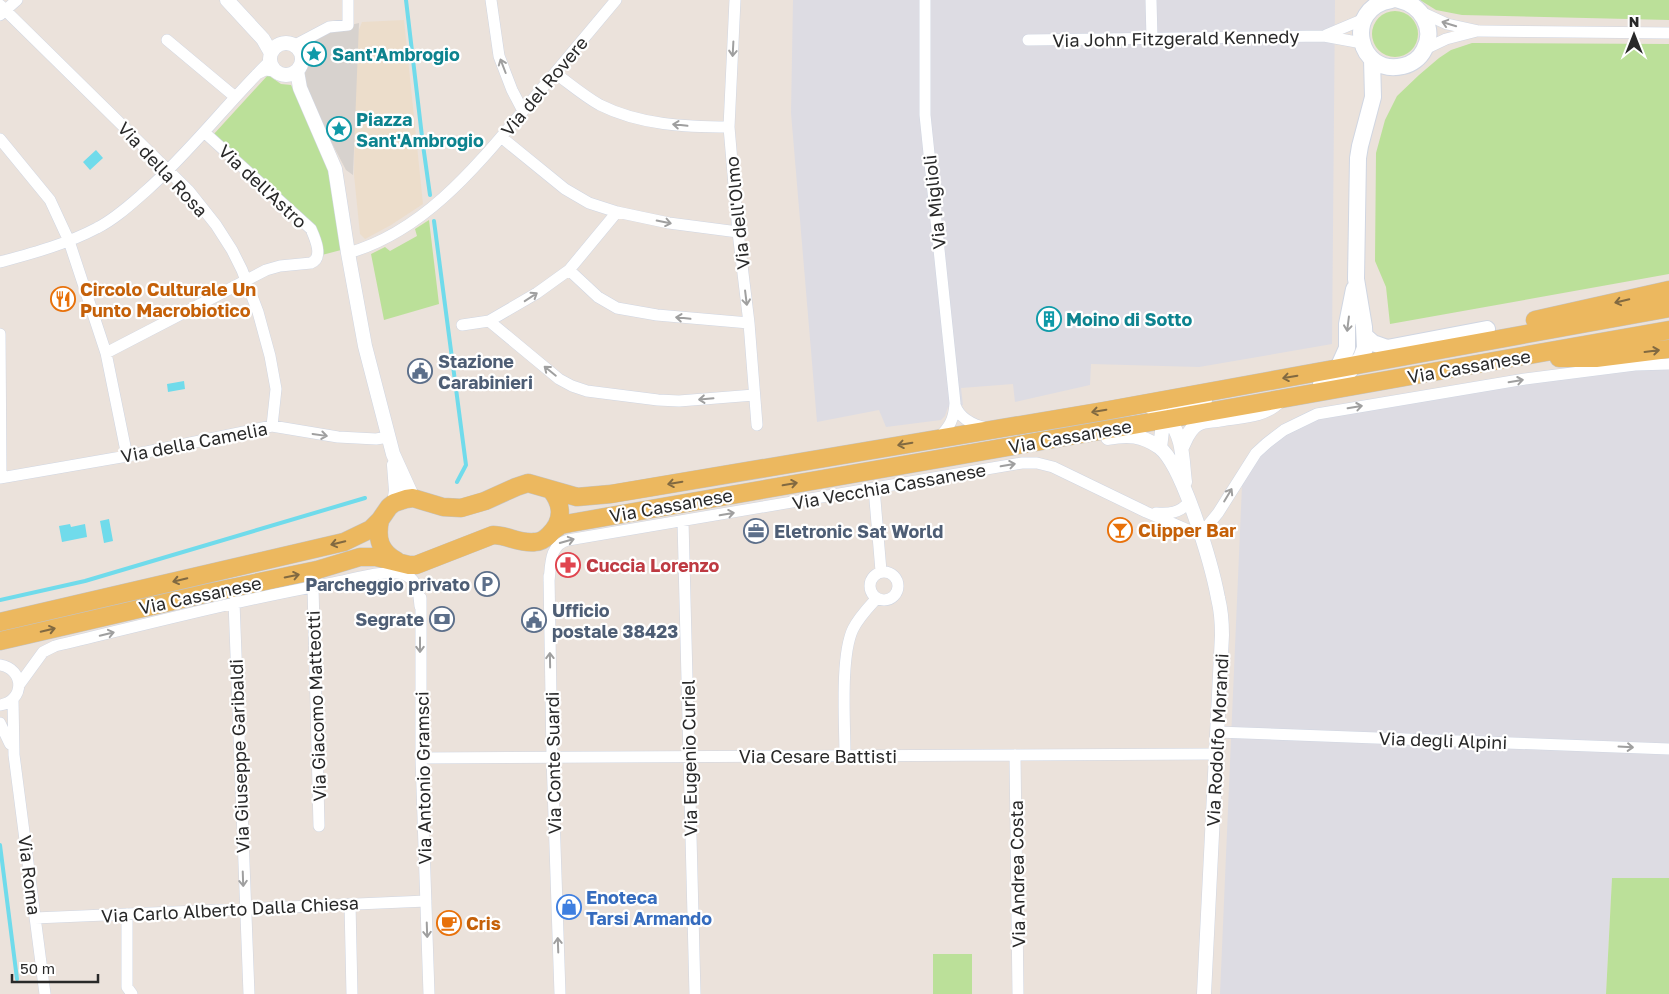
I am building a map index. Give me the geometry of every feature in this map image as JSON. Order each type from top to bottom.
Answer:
[{"type":"main road","points":[[1391,0],[1380,3],[1371,9],[1360,34],[1362,44],[1372,58],[1384,66],[1400,67]]},
{"type":"main road","points":[[1373,97],[1400,67],[1412,62],[1425,48],[1428,32],[1426,20],[1408,4]]},
{"type":"main road","points":[[1280,400],[1296,389],[1340,380],[1355,365],[1365,348],[1365,336],[1356,279],[1358,158],[1373,97],[1372,58]]},
{"type":"main road","points":[[1356,279],[1347,324],[1347,348],[1349,356],[1355,365],[1363,373],[1381,382]]},
{"type":"main road","points":[[1365,336],[1373,343],[1387,348],[1570,313],[1669,290]]},
{"type":"main road","name":"Via Cassanese","points":[[0,622],[344,542],[366,532],[380,520],[394,502],[413,498],[452,508],[471,506],[522,484],[536,484],[568,496],[595,497],[1148,403],[1669,308]]},
{"type":"main road","points":[[1462,345],[1487,329]]},
{"type":"main road","name":"Via Cassanese","points":[[0,641],[317,570],[360,557],[376,557],[405,564],[419,564],[493,535],[536,542],[561,525],[581,521],[1280,400],[1669,330]]},
{"type":"main road","points":[[1338,368],[1347,348]]},
{"type":"main road","points":[[1516,358],[1596,358],[1669,349]]},
{"type":"main road","points":[[1148,403],[1168,419],[1182,406],[1217,396],[1225,389]]},
{"type":"main road","points":[[551,490],[558,500],[560,513],[560,519],[552,531]]},
{"type":"main road","points":[[380,520],[378,536],[381,547],[385,554],[405,564]]},
{"type":"street","points":[[2,10],[17,0]]},
{"type":"street","points":[[226,0],[263,40],[300,88],[336,169],[348,253],[365,346],[393,454],[396,491],[394,502]]},
{"type":"street","points":[[280,62],[290,42],[301,45],[329,26],[348,25],[348,0]]},
{"type":"street","points":[[490,0],[499,56],[512,90],[523,111]]},
{"type":"street","name":"Via del Rovere","points":[[348,253],[392,234],[418,218],[441,200],[501,137],[616,0]]},
{"type":"street","name":"Via dell'Olmo","points":[[735,0],[729,127],[738,232],[749,323],[757,425]]},
{"type":"street","name":"Via Miglioli","points":[[925,0],[925,115],[955,403]]},
{"type":"street","points":[[1151,0],[1152,38]]},
{"type":"street","points":[[1408,4],[1447,24],[1478,31],[1669,33]]},
{"type":"street","name":"Via John Fitzgerald Kennedy","points":[[1324,36],[1371,9]]},
{"type":"street","name":"Via della Rosa","points":[[2,10],[189,191],[216,225],[232,250],[246,279],[258,312],[270,356],[276,389],[272,426]]},
{"type":"street","points":[[1425,48],[1478,31]]},
{"type":"street","name":"Via John Fitzgerald Kennedy","points":[[1028,40],[1324,36],[1362,44]]},
{"type":"street","points":[[167,40],[234,96]]},
{"type":"street","points":[[0,262],[69,241],[98,228],[131,205],[169,171],[234,96],[255,75],[280,62],[303,63],[301,45]]},
{"type":"street","points":[[556,73],[595,102],[622,113],[674,125],[729,127]]},
{"type":"street","name":"Via dell'Astro","points":[[204,132],[311,229],[315,237],[317,254],[315,262],[280,266],[246,279]]},
{"type":"street","points":[[501,137],[574,195],[589,203],[617,212],[683,225],[738,232]]},
{"type":"street","points":[[0,139],[50,200],[69,241],[106,353],[127,456]]},
{"type":"street","points":[[462,325],[489,322],[524,302],[569,270],[617,212]]},
{"type":"street","points":[[569,270],[598,297],[622,310],[657,316],[749,323]]},
{"type":"street","points":[[106,353],[246,279]]},
{"type":"street","points":[[489,322],[559,379],[586,391],[672,401],[754,394]]},
{"type":"street","points":[[0,334],[0,478]]},
{"type":"street","points":[[1200,535],[1218,513],[1256,453],[1284,430],[1317,414],[1525,379],[1635,365],[1669,364]]},
{"type":"street","points":[[1182,447],[1187,436],[1197,425],[1208,421],[1261,412],[1272,408],[1280,400]]},
{"type":"street","points":[[955,403],[960,414],[970,422],[986,428],[997,428]]},
{"type":"street","points":[[938,438],[952,422],[955,403]]},
{"type":"street","points":[[1160,448],[1162,431],[1168,419]]},
{"type":"street","name":"Via Rodolfo Morandi","points":[[1168,419],[1176,429],[1182,447],[1188,496]]},
{"type":"street","name":"Via della Camelia","points":[[0,478],[127,456],[272,426],[338,437],[376,439],[389,437]]},
{"type":"street","name":"Via Rodolfo Morandi","points":[[1055,439],[1067,443],[1077,443],[1131,435],[1140,437],[1160,448],[1170,461],[1188,496],[1216,585],[1222,624],[1204,994]]},
{"type":"street","points":[[393,454],[413,498]]},
{"type":"street","name":"Via Vecchia Cassanese","points":[[549,582],[554,551],[558,544],[563,542],[1022,463],[1037,463],[1053,467],[1146,512],[1200,535]]},
{"type":"street","points":[[874,488],[881,571]]},
{"type":"street","points":[[1146,512],[1166,513],[1178,511],[1185,507],[1188,496]]},
{"type":"street","name":"Via Eugenio Curiel","points":[[683,521],[695,994]]},
{"type":"street","name":"Via Conte Suardi","points":[[552,531],[547,548],[560,994]]},
{"type":"street","name":"Via Antonio Gramsci","points":[[405,564],[419,576],[421,584],[420,758],[429,994]]},
{"type":"street","points":[[881,571],[890,572],[898,583],[894,596],[890,599],[881,600],[877,598],[871,593],[869,585],[872,578],[881,571]]},
{"type":"street","points":[[19,685],[43,652],[55,646],[234,602],[398,573],[407,576],[415,582],[420,606]]},
{"type":"street","name":"Via Giacomo Matteotti","points":[[313,587],[320,826]]},
{"type":"street","points":[[845,756],[846,660],[850,638],[859,618],[877,598]]},
{"type":"street","name":"Via Giuseppe Garibaldi","points":[[234,602],[244,909],[249,994]]},
{"type":"street","points":[[0,665],[9,667],[14,672],[18,678],[19,685],[19,690],[13,700],[0,706]]},
{"type":"street","name":"Via Roma","points":[[13,700],[14,755],[43,994]]},
{"type":"street","name":"Via Roma","points":[[0,723],[14,755]]},
{"type":"street","name":"Via degli Alpini","points":[[1217,732],[1669,749]]},
{"type":"street","name":"Via Cesare Battisti","points":[[420,758],[1216,754]]},
{"type":"street","name":"Via Andrea Costa","points":[[1016,755],[1018,994]]},
{"type":"street","name":"Via Carlo Alberto Dalla Chiesa","points":[[35,918],[426,901]]},
{"type":"street","points":[[350,904],[352,994]]},
{"type":"street","points":[[127,914],[127,987],[132,994]]},
{"type":"shaded area","points":[[793,0],[1335,0],[1332,344],[1199,367],[1091,364],[1090,385],[1015,402],[1013,384],[961,388],[963,405],[948,407],[945,416],[941,420],[886,427],[879,410],[817,422],[791,113]]},
{"type":"shaded area","points":[[404,20],[423,204],[365,239],[360,234],[354,175],[356,37],[362,22]]},
{"type":"shaded area","name":"Piazza Sant'Ambrogio","points":[[359,23],[353,175],[346,170],[303,88],[299,75],[304,69],[306,62],[305,48],[310,41],[334,29]]},
{"type":"shaded area","points":[[1669,357],[1669,878],[1612,878],[1606,994],[1220,994],[1243,462],[1261,440],[1283,424],[1313,409],[1510,376]]},
{"type":"green space","points":[[1420,0],[1669,0],[1669,20],[1462,15],[1436,10]]},
{"type":"green space","points":[[1395,11],[1408,15],[1414,21],[1418,34],[1414,47],[1408,53],[1395,57],[1382,53],[1376,47],[1372,34],[1376,21],[1382,15]]},
{"type":"green space","points":[[1472,43],[1669,44],[1669,274],[1390,324],[1386,287],[1375,261],[1376,153],[1385,120],[1397,96],[1419,75],[1451,50]]},
{"type":"green space","points":[[268,75],[281,84],[291,85],[328,164],[341,250],[322,255],[319,237],[213,135]]},
{"type":"green space","points":[[429,220],[439,304],[384,320],[371,254],[385,247],[390,251],[417,236],[415,229]]},
{"type":"green space","points":[[1612,878],[1669,878],[1669,994],[1606,994]]},
{"type":"green space","points":[[933,954],[972,954],[972,994],[933,994]]},
{"type":"water","points":[[96,150],[103,158],[90,170],[83,162]]},
{"type":"water","points":[[184,381],[185,389],[168,392],[167,384]]},
{"type":"water","points":[[109,519],[113,541],[104,543],[100,521]]},
{"type":"water","points":[[70,524],[71,527],[85,524],[87,537],[62,542],[59,526]]},
{"type":"waterway","points":[[406,0],[430,195]]},
{"type":"waterway","points":[[434,221],[466,465],[457,482]]},
{"type":"waterway","points":[[0,600],[85,581],[365,498]]},
{"type":"waterway","points":[[0,845],[17,979]]},
{"type":"place","name":"Sant'Ambrogio","points":[[314,54]]},
{"type":"place","name":"Piazza Sant'Ambrogio","points":[[339,129]]},
{"type":"place","name":"Circolo Culturale Un Punto Macrobiotico","points":[[63,299]]},
{"type":"place","name":"Moino di Sotto","points":[[1049,319]]},
{"type":"place","name":"Stazione Carabinieri","points":[[420,371]]},
{"type":"place","name":"Clipper Bar","points":[[1120,530]]},
{"type":"place","name":"Eletronic Sat World","points":[[756,531]]},
{"type":"place","name":"Cuccia Lorenzo","points":[[568,565]]},
{"type":"place","name":"Parcheggio privato","points":[[487,584]]},
{"type":"place","name":"Segrate","points":[[442,619]]},
{"type":"place","name":"Ufficio postale 38423","points":[[534,620]]},
{"type":"place","name":"Enoteca Tarsi Armando","points":[[569,907]]},
{"type":"place","name":"Cris","points":[[449,923]]}]
